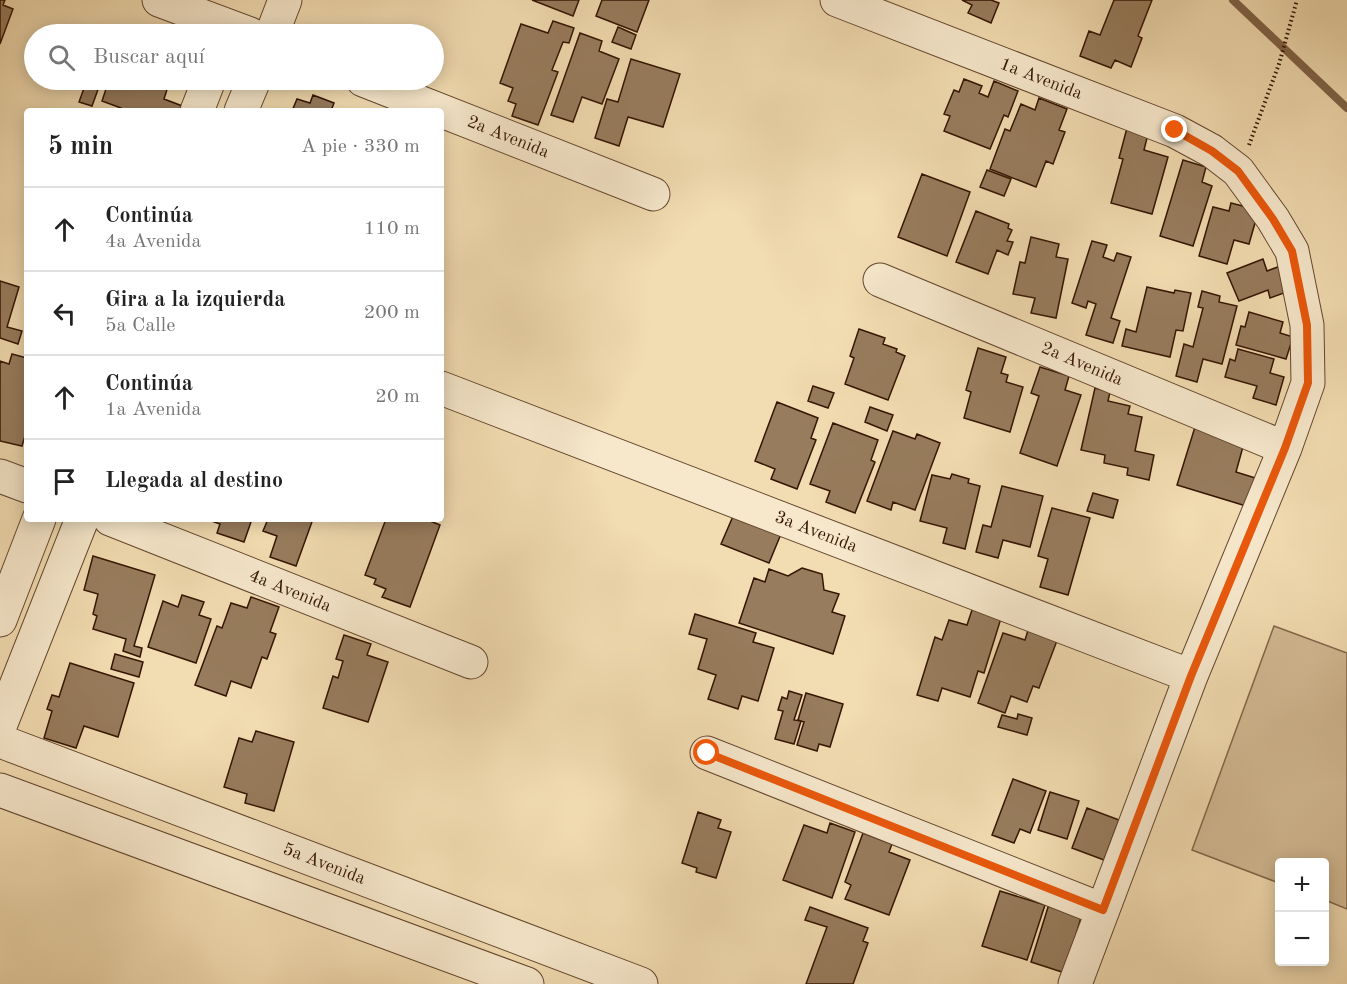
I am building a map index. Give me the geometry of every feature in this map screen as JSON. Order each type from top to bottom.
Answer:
[{"type":"street","points":[[159,0],[237,24]]},
{"type":"street","points":[[276,24],[285,0]]},
{"type":"street","name":"1a Avenida","points":[[837,0],[1175,130],[1212,151],[1238,171],[1273,219],[1292,251],[1307,325],[1308,383],[1285,448],[1191,676],[1075,984]]},
{"type":"street","points":[[198,108],[205,90]]},
{"type":"street","points":[[243,108],[250,90]]},
{"type":"street","name":"2a Avenida","points":[[388,90],[434,108]]},
{"type":"street","name":"2a Avenida","points":[[444,112],[653,194]]},
{"type":"street","name":"2a Avenida","points":[[880,280],[1285,448]]},
{"type":"street","name":"3a Avenida","points":[[444,389],[1191,676]]},
{"type":"street","points":[[0,476],[24,485]]},
{"type":"street","points":[[0,620],[38,522]]},
{"type":"street","points":[[2,742],[81,522]]},
{"type":"street","name":"4a Avenida","points":[[118,522],[471,662]]},
{"type":"street","name":"5a Avenida","points":[[2,742],[640,984]]},
{"type":"street","points":[[707,753],[1103,910]]},
{"type":"street","points":[[0,790],[527,984]]},
{"type":"street","points":[[347,917],[360,878]]},
{"type":"path","points":[[1238,171],[1258,124],[1279,64],[1297,0]]},
{"type":"shaded area","points":[[1274,626],[1347,653],[1347,909],[1329,902],[1329,858],[1275,858],[1275,881],[1192,850]]},
{"type":"building","points":[[0,0],[5,0],[3,5],[13,9],[0,44]]},
{"type":"building","points":[[532,0],[579,0],[573,16]]},
{"type":"building","points":[[602,0],[649,0],[637,32],[596,16]]},
{"type":"building","points":[[962,0],[991,0],[999,3],[991,23],[968,13],[972,5]]},
{"type":"building","points":[[1114,0],[1152,0],[1138,36],[1142,38],[1131,67],[1115,60],[1111,68],[1080,56],[1089,31],[1100,35]]},
{"type":"building","points":[[553,21],[574,28],[569,43],[563,42],[552,70],[558,72],[538,125],[512,116],[516,104],[508,101],[513,88],[500,83],[521,24],[548,33]]},
{"type":"building","points":[[618,27],[636,35],[631,49],[612,42]]},
{"type":"building","points":[[580,33],[602,41],[599,51],[619,59],[602,104],[582,97],[573,122],[551,115]]},
{"type":"building","points":[[631,59],[680,74],[663,127],[628,117],[619,146],[595,138],[607,99],[618,102]]},
{"type":"building","points":[[964,79],[982,86],[979,93],[988,97],[994,81],[1018,91],[1008,117],[1004,115],[990,149],[944,131],[950,116],[944,114],[954,90],[959,92]]},
{"type":"building","points":[[83,90],[98,90],[92,106],[79,102]]},
{"type":"building","points":[[106,90],[167,90],[164,99],[185,107],[121,108],[102,101]]},
{"type":"building","points":[[313,95],[334,103],[332,108],[293,108],[297,99],[310,103]]},
{"type":"building","points":[[1039,98],[1067,109],[1059,130],[1065,132],[1053,164],[1046,161],[1036,187],[990,169],[1005,129],[1010,131],[1021,104],[1035,110]]},
{"type":"building","points":[[1127,128],[1148,134],[1144,150],[1168,157],[1152,214],[1111,203],[1123,159],[1119,158]]},
{"type":"building","points":[[1183,160],[1206,167],[1202,182],[1212,186],[1193,246],[1160,236]]},
{"type":"building","points":[[987,170],[1011,179],[1004,196],[980,187]]},
{"type":"building","points":[[922,174],[970,192],[947,256],[898,237]]},
{"type":"building","points":[[1231,203],[1254,209],[1257,216],[1249,244],[1234,240],[1227,264],[1199,256],[1213,207],[1229,211]]},
{"type":"building","points":[[976,211],[1009,224],[1008,228],[1012,230],[1007,241],[1013,242],[1008,255],[997,250],[988,274],[956,262]]},
{"type":"building","points":[[1031,237],[1059,244],[1056,257],[1068,259],[1056,318],[1031,313],[1035,298],[1013,294],[1020,262],[1025,263]]},
{"type":"building","points":[[1092,241],[1107,245],[1103,257],[1114,261],[1117,253],[1131,257],[1111,318],[1120,321],[1113,343],[1086,335],[1096,304],[1088,301],[1086,308],[1072,303]]},
{"type":"building","points":[[1263,259],[1267,271],[1283,265],[1292,290],[1270,298],[1268,290],[1239,301],[1227,273]]},
{"type":"building","points":[[0,281],[19,287],[7,327],[22,331],[18,344],[0,338]]},
{"type":"building","points":[[1147,287],[1174,293],[1175,290],[1191,293],[1183,331],[1176,330],[1170,357],[1122,346],[1126,329],[1136,332]]},
{"type":"building","points":[[1202,291],[1220,296],[1219,302],[1237,306],[1222,364],[1203,359],[1197,382],[1176,376],[1184,344],[1193,347],[1203,308],[1198,307]]},
{"type":"building","points":[[1249,312],[1283,322],[1280,333],[1293,337],[1286,359],[1236,345],[1241,326],[1245,327]]},
{"type":"building","points":[[859,329],[885,338],[883,344],[897,349],[896,352],[905,356],[888,400],[845,384],[854,358],[850,356]]},
{"type":"building","points":[[978,348],[1006,357],[1001,373],[1008,375],[1006,382],[1023,387],[1010,432],[964,418],[971,392],[966,390]]},
{"type":"building","points":[[1238,349],[1274,359],[1270,373],[1284,377],[1276,405],[1253,398],[1257,386],[1225,377],[1230,359],[1235,361]]},
{"type":"building","points":[[12,354],[24,357],[24,439],[22,446],[0,441],[0,361],[9,364]]},
{"type":"building","points":[[1040,367],[1069,376],[1065,390],[1081,395],[1057,466],[1020,453],[1039,396],[1031,393]]},
{"type":"building","points":[[813,386],[834,393],[828,408],[808,401]]},
{"type":"building","points":[[1095,388],[1110,392],[1108,401],[1130,406],[1128,414],[1142,417],[1135,451],[1154,455],[1149,480],[1127,475],[1128,468],[1104,463],[1105,455],[1081,450]]},
{"type":"building","points":[[777,402],[818,418],[811,438],[816,440],[797,489],[771,479],[775,469],[755,461]]},
{"type":"building","points":[[870,407],[893,415],[887,431],[865,422]]},
{"type":"building","points":[[833,423],[878,440],[871,460],[875,462],[855,513],[826,502],[830,491],[810,484]]},
{"type":"building","points":[[1195,427],[1244,443],[1236,472],[1265,481],[1256,509],[1177,485]]},
{"type":"building","points":[[893,431],[915,439],[917,434],[940,443],[915,510],[893,502],[891,510],[867,501]]},
{"type":"building","points":[[952,474],[969,479],[968,483],[980,486],[965,549],[943,543],[947,528],[920,521],[932,475],[950,479]]},
{"type":"building","points":[[1002,486],[1043,496],[1030,547],[1003,540],[998,558],[976,552],[983,525],[991,527]]},
{"type":"building","points":[[1093,493],[1118,500],[1113,518],[1087,511]]},
{"type":"building","points":[[1052,508],[1090,518],[1068,595],[1040,587],[1048,559],[1038,556]]},
{"type":"building","points":[[734,514],[781,534],[769,563],[721,544]]},
{"type":"building","points":[[214,522],[251,522],[244,542],[217,533],[220,524]]},
{"type":"building","points":[[267,522],[312,522],[296,566],[270,557],[277,536],[263,531]]},
{"type":"building","points":[[385,522],[432,522],[440,525],[410,607],[382,597],[386,589],[374,584],[376,579],[365,575]]},
{"type":"building","points":[[93,556],[155,575],[134,646],[142,648],[140,657],[123,651],[126,639],[93,629],[97,616],[93,614],[98,594],[84,590]]},
{"type":"building","points":[[802,568],[822,574],[824,590],[839,594],[832,612],[845,616],[833,654],[739,623],[754,578],[765,582],[769,569],[788,576]]},
{"type":"building","points":[[182,595],[204,602],[199,615],[211,619],[196,663],[148,647],[163,601],[178,607]]},
{"type":"building","points":[[251,597],[279,607],[270,632],[276,634],[267,659],[262,657],[251,688],[231,681],[226,696],[195,685],[217,626],[222,628],[231,603],[247,608]]},
{"type":"building","points":[[973,607],[1002,615],[984,673],[978,671],[970,697],[942,688],[938,701],[917,695],[935,637],[942,640],[949,620],[967,625]]},
{"type":"building","points":[[695,614],[756,633],[753,642],[774,648],[758,701],[742,696],[738,709],[708,699],[716,675],[698,669],[707,639],[689,634]]},
{"type":"building","points":[[1029,627],[1058,638],[1039,688],[1033,686],[1027,702],[1011,696],[1005,713],[978,703],[1003,633],[1025,640]]},
{"type":"building","points":[[344,635],[371,644],[367,655],[388,662],[368,722],[323,708],[333,676],[338,678],[343,661],[336,659]]},
{"type":"building","points":[[115,654],[143,662],[139,677],[111,669]]},
{"type":"building","points":[[70,663],[134,683],[118,737],[84,726],[76,748],[44,738],[52,711],[47,709],[52,695],[59,697]]},
{"type":"building","points":[[789,691],[802,695],[794,720],[801,721],[794,744],[775,739],[783,711],[778,710],[782,697],[787,699]]},
{"type":"building","points":[[806,693],[843,704],[830,747],[819,744],[817,751],[797,745],[804,722],[798,720]]},
{"type":"building","points":[[1018,714],[1032,718],[1027,735],[998,727],[1002,715],[1017,719]]},
{"type":"building","points":[[256,731],[294,742],[274,811],[245,803],[247,794],[224,787],[239,738],[252,742]]},
{"type":"building","points":[[1013,779],[1046,791],[1030,833],[1020,829],[1014,843],[992,835]]},
{"type":"building","points":[[1050,792],[1079,801],[1067,839],[1038,830]]},
{"type":"building","points":[[1087,808],[1119,820],[1104,860],[1072,848]]},
{"type":"building","points":[[698,812],[721,820],[718,828],[731,832],[716,878],[696,872],[697,868],[682,863]]},
{"type":"building","points":[[830,823],[855,832],[832,898],[783,880],[804,825],[827,833]]},
{"type":"building","points":[[863,833],[892,844],[889,852],[910,860],[889,915],[845,899],[851,885],[845,882]]},
{"type":"building","points":[[1000,891],[1045,905],[1027,960],[982,946]]},
{"type":"building","points":[[1049,904],[1082,914],[1065,973],[1031,962]]},
{"type":"building","points":[[810,907],[868,928],[863,941],[868,943],[853,984],[806,984],[827,927],[805,920]]},
{"type":"waterway","points":[[1233,0],[1347,108]]},
{"type":"route","points":[[707,753],[1103,910],[1191,676],[1285,448],[1308,383],[1307,325],[1292,251],[1273,219],[1238,171],[1212,151],[1175,130]]}]
